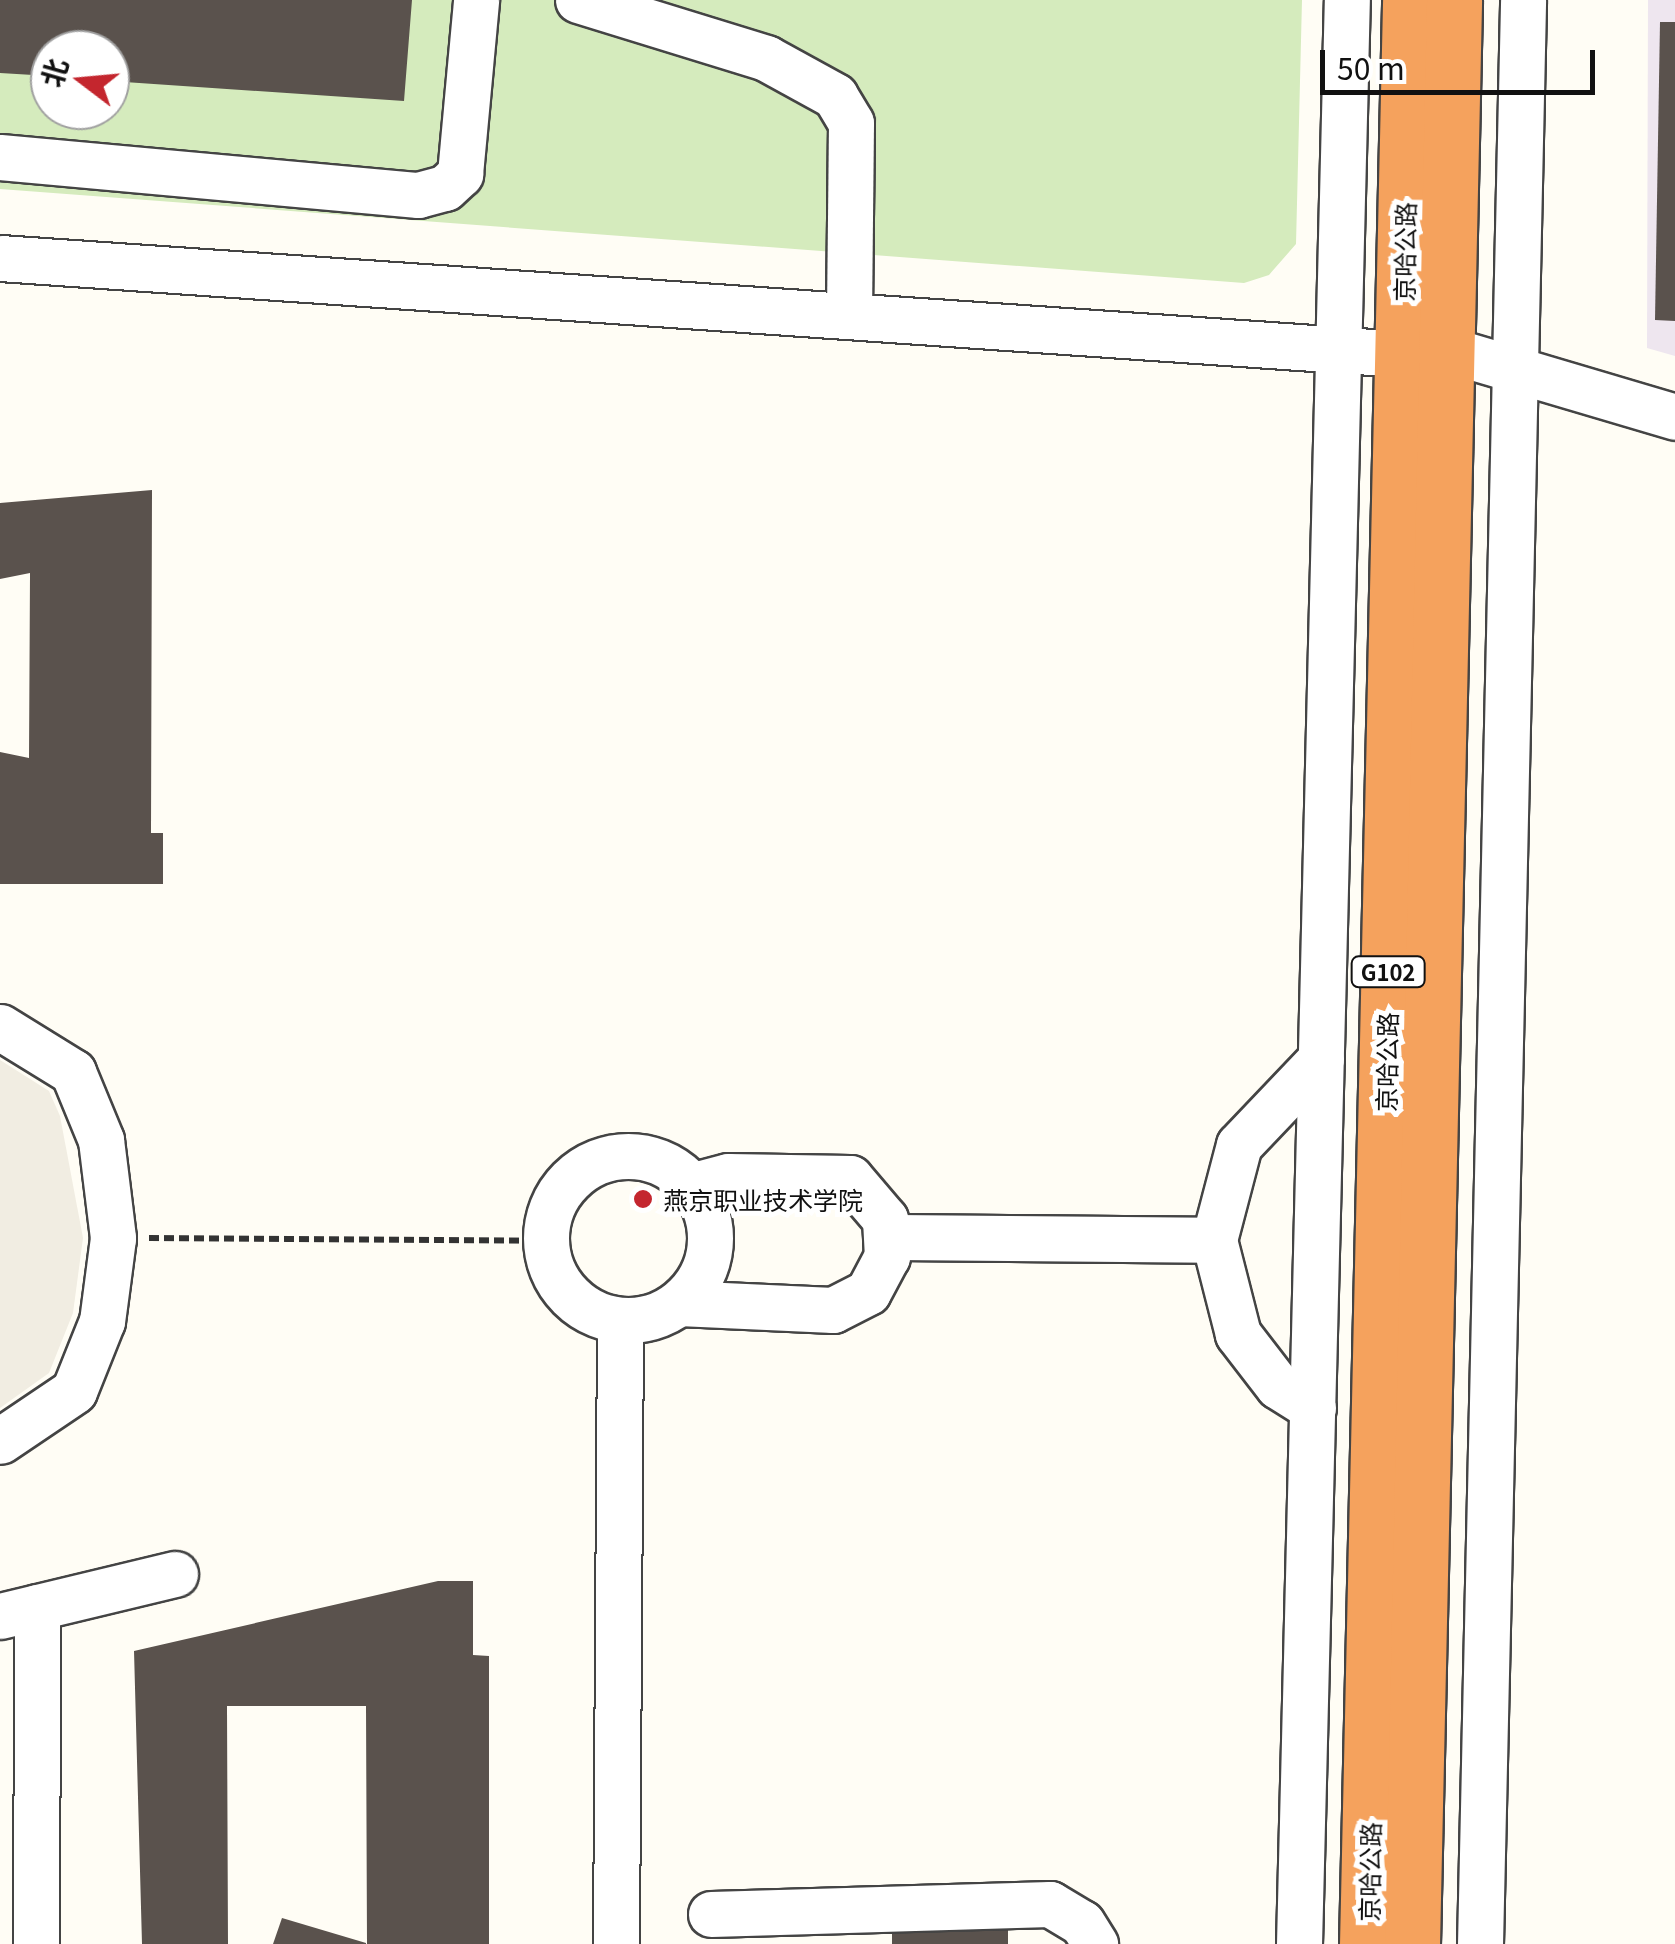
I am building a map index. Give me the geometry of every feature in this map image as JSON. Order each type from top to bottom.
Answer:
[{"type":"highway","name":"京哈公路","points":[[1410,0],[1424,352],[1412,1944]]},
{"type":"highway","name":"京哈公路","points":[[1368,1944],[1424,352],[1454,0]]},
{"type":"street","points":[[0,157],[418,194],[446,188],[460,174],[476,0]]},
{"type":"street","points":[[578,0],[766,58],[835,96],[851,122],[848,316]]},
{"type":"street","points":[[1299,1944],[1347,0]]},
{"type":"street","points":[[1480,1944],[1522,0]]},
{"type":"street","points":[[0,258],[1339,350],[1424,352],[1514,369],[1675,417]]},
{"type":"street","points":[[0,1027],[73,1072],[101,1140],[113,1238],[102,1321],[74,1390],[0,1442]]},
{"type":"street","points":[[1312,1408],[1278,1386],[1238,1334],[1214,1240],[1239,1145],[1321,1059]]},
{"type":"street","points":[[679,1303],[710,1243],[691,1186],[648,1158],[606,1159],[556,1197],[546,1241],[552,1272],[575,1302],[620,1320],[679,1303],[833,1310],[868,1292],[889,1237],[865,1188],[832,1172],[691,1186]]},
{"type":"street","points":[[889,1237],[1214,1240]]},
{"type":"street","points":[[616,1944],[620,1320]]},
{"type":"street","points":[[36,1944],[18,1611],[175,1574]]},
{"type":"street","points":[[711,1914],[840,1927],[1050,1904],[1082,1923],[1095,1944]]},
{"type":"path","points":[[113,1238],[546,1241]]},
{"type":"shaded area","points":[[1648,0],[1675,0],[1675,356],[1647,348]]},
{"type":"shaded area","points":[[0,1060],[49,1091],[60,1116],[83,1238],[73,1313],[49,1373],[0,1408]]},
{"type":"green space","points":[[0,0],[1302,0],[1296,244],[1269,275],[1244,283],[0,189]]},
{"type":"building","points":[[0,0],[412,0],[404,101],[130,82],[130,30],[30,30],[30,75],[0,73]]},
{"type":"building","points":[[1660,22],[1675,22],[1675,321],[1655,320]]},
{"type":"building","points":[[152,490],[151,833],[163,833],[163,884],[0,884],[0,752],[29,758],[30,573],[0,579],[0,503]]},
{"type":"building","points":[[438,1581],[473,1581],[473,1655],[489,1656],[489,1944],[367,1944],[366,1706],[227,1706],[228,1944],[142,1944],[134,1651]]},
{"type":"building","points":[[282,1918],[366,1943],[366,1944],[273,1944]]},
{"type":"building","points":[[892,1926],[1008,1926],[1008,1944],[892,1944]]},
{"type":"place","name":"燕京职业技术学院","points":[[643,1199]]}]
